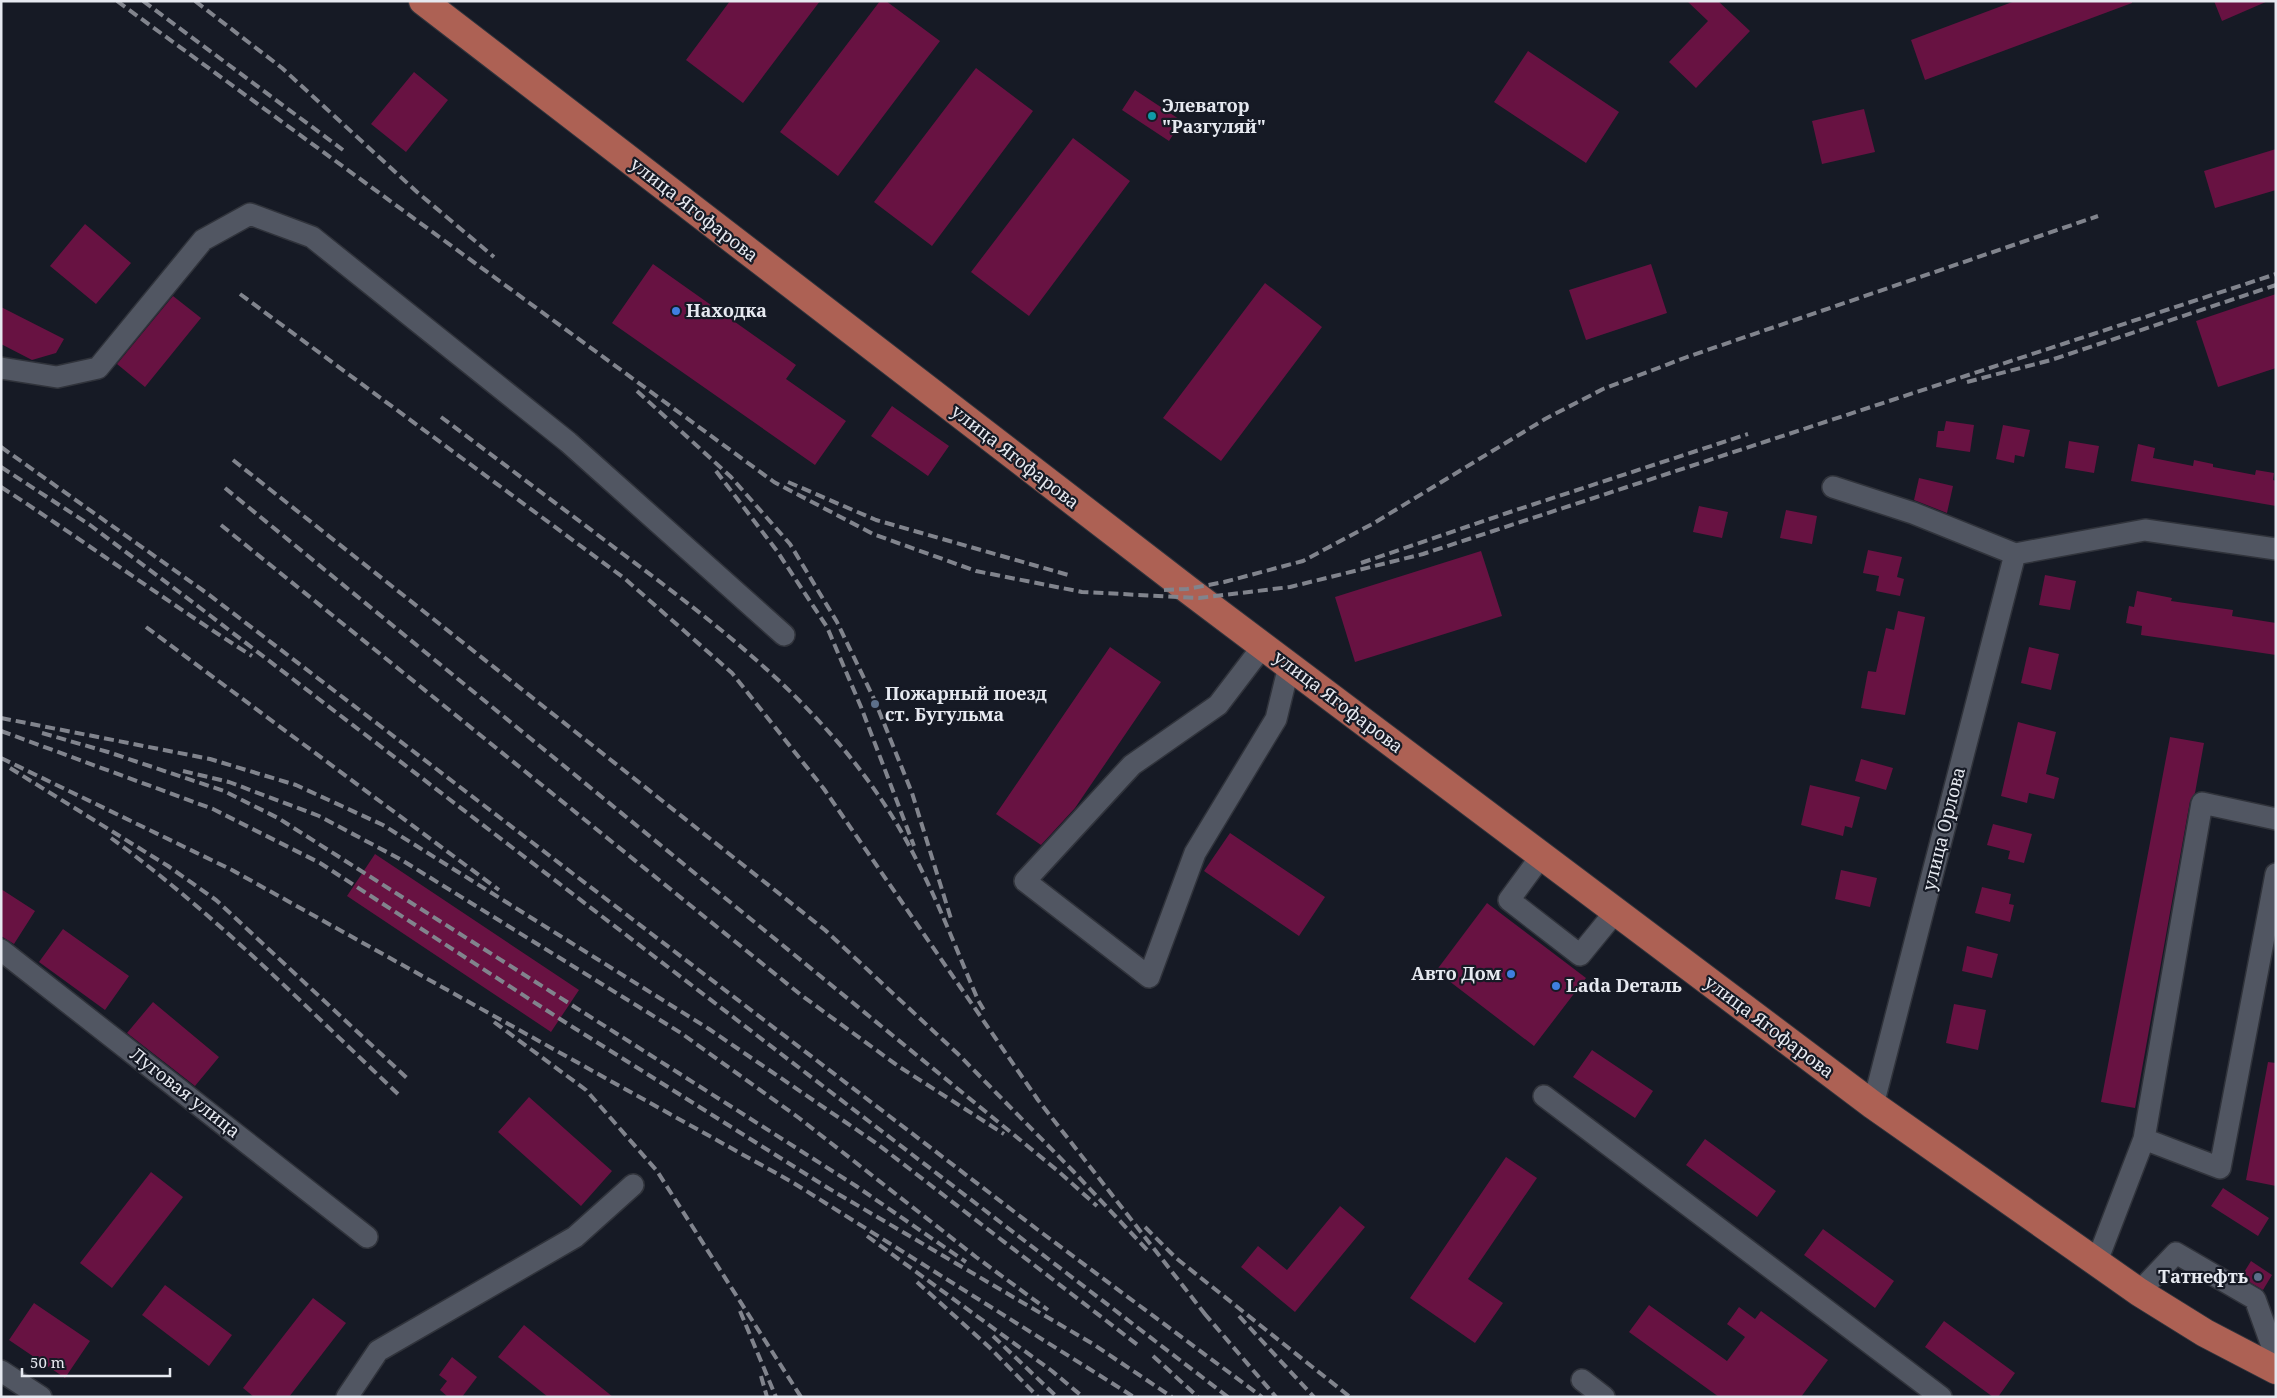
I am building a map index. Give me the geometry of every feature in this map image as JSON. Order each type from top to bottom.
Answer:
[{"type":"main road","name":"улица Ягофарова","points":[[422,1],[1289,666],[1873,1104],[2139,1292],[2205,1333],[2276,1370]]},
{"type":"street","points":[[1,368],[57,377],[98,368],[203,240],[250,214],[312,237],[568,442],[784,635]]},
{"type":"street","points":[[1834,487],[1913,513],[2015,554],[2145,530],[2276,549]]},
{"type":"street","name":"улица Орлова","points":[[1873,1104],[2015,554]]},
{"type":"street","points":[[1263,646],[1218,705],[1132,765],[1025,881],[1149,977],[1195,853],[1276,719],[1289,666]]},
{"type":"street","points":[[2097,1261],[2144,1139],[2202,803],[2276,819]]},
{"type":"street","points":[[1542,856],[1509,900],[1580,955],[1616,911]]},
{"type":"street","points":[[2144,1139],[2220,1168],[2276,874]]},
{"type":"street","name":"Луговая улица","points":[[1,950],[95,1021],[367,1237]]},
{"type":"street","points":[[1544,1096],[1941,1397]]},
{"type":"street","points":[[347,1397],[378,1351],[575,1237],[633,1185]]},
{"type":"street","points":[[2139,1292],[2176,1253],[2254,1299],[2276,1357]]},
{"type":"street","points":[[1,1371],[41,1397]]},
{"type":"street","points":[[1582,1380],[1604,1397]]},
{"type":"building","points":[[730,1],[820,1],[743,103],[686,60]]},
{"type":"building","points":[[880,1],[886,1],[940,41],[838,176],[780,132]]},
{"type":"building","points":[[1687,1],[1718,1],[1750,31],[1696,88],[1669,62],[1708,21]]},
{"type":"building","points":[[2015,1],[2132,1],[2132,3],[1925,80],[1911,40]]},
{"type":"building","points":[[2214,1],[2268,1],[2222,21]]},
{"type":"building","points":[[1528,51],[1619,112],[1586,163],[1494,102]]},
{"type":"building","points":[[976,68],[1033,111],[932,246],[874,202]]},
{"type":"building","points":[[414,72],[448,100],[406,152],[371,124]]},
{"type":"building","name":"Элеватор \"Разгуляй\"","points":[[1135,90],[1182,121],[1169,141],[1122,110]]},
{"type":"building","points":[[1864,109],[1875,152],[1822,164],[1812,121]]},
{"type":"building","points":[[1073,138],[1130,181],[1029,316],[971,272]]},
{"type":"building","points":[[2276,149],[2276,190],[2215,208],[2204,171]]},
{"type":"building","points":[[85,224],[131,263],[96,304],[50,266]]},
{"type":"building","points":[[653,264],[796,365],[786,379],[846,421],[815,465],[612,323]]},
{"type":"building","points":[[1651,264],[1667,313],[1586,340],[1569,290]]},
{"type":"building","points":[[1265,283],[1322,327],[1221,461],[1163,418]]},
{"type":"building","points":[[2276,294],[2276,368],[2218,387],[2196,321]]},
{"type":"building","points":[[173,296],[201,318],[145,387],[117,364]]},
{"type":"building","points":[[1,307],[64,339],[56,353],[32,360],[1,344]]},
{"type":"building","points":[[892,406],[949,446],[928,476],[871,436]]},
{"type":"building","points":[[1946,421],[1974,425],[1970,452],[1936,447],[1938,431],[1944,431]]},
{"type":"building","points":[[2003,425],[2030,430],[2024,457],[2015,455],[2014,463],[1996,459]]},
{"type":"building","points":[[2069,441],[2099,446],[2094,473],[2065,468]]},
{"type":"building","points":[[2138,444],[2155,448],[2153,458],[2193,466],[2194,460],[2213,464],[2213,467],[2255,475],[2256,470],[2274,473],[2273,480],[2276,481],[2276,506],[2131,481]]},
{"type":"building","points":[[1919,478],[1953,486],[1947,513],[1914,500]]},
{"type":"building","points":[[1699,506],[1728,512],[1722,538],[1693,532]]},
{"type":"building","points":[[1786,510],[1817,516],[1812,544],[1780,538]]},
{"type":"building","points":[[1868,550],[1902,557],[1897,577],[1904,579],[1900,596],[1876,591],[1879,576],[1863,573]]},
{"type":"building","points":[[1481,551],[1502,616],[1355,662],[1335,597]]},
{"type":"building","points":[[2045,575],[2076,581],[2070,610],[2039,605]]},
{"type":"building","points":[[2137,591],[2172,598],[2171,601],[2233,610],[2232,616],[2276,623],[2276,655],[2141,635],[2142,626],[2126,623],[2129,606],[2134,607]]},
{"type":"building","points":[[1898,611],[1925,617],[1905,715],[1861,708],[1868,671],[1876,672],[1886,628],[1894,630]]},
{"type":"building","points":[[1110,647],[1161,682],[1075,808],[1041,845],[996,814]]},
{"type":"building","points":[[2029,647],[2059,654],[2051,690],[2021,683]]},
{"type":"building","points":[[2018,722],[2056,732],[2046,774],[2059,778],[2054,799],[2029,793],[2027,803],[2001,796]]},
{"type":"building","points":[[2170,737],[2204,743],[2195,793],[2190,801],[2135,1108],[2101,1102]]},
{"type":"building","points":[[1861,759],[1893,768],[1886,790],[1855,781]]},
{"type":"building","points":[[1810,785],[1860,797],[1852,828],[1845,826],[1843,836],[1801,825]]},
{"type":"building","points":[[1993,824],[2032,834],[2024,863],[2008,859],[2010,851],[1987,845]]},
{"type":"building","points":[[1230,833],[1325,897],[1299,936],[1204,871]]},
{"type":"building","points":[[375,854],[579,990],[551,1032],[347,896]]},
{"type":"building","points":[[1841,870],[1877,878],[1870,907],[1835,899]]},
{"type":"building","points":[[1982,887],[2011,894],[2009,904],[2014,905],[2010,922],[1975,913]]},
{"type":"building","points":[[1,889],[35,911],[14,944],[1,936]]},
{"type":"building","points":[[1487,903],[1586,978],[1534,1046],[1436,971]]},
{"type":"building","points":[[63,929],[129,976],[105,1010],[39,962]]},
{"type":"building","points":[[1967,946],[1998,954],[1992,978],[1962,971]]},
{"type":"building","points":[[153,1002],[219,1057],[195,1086],[127,1033]]},
{"type":"building","points":[[1954,1004],[1986,1010],[1978,1050],[1946,1043]]},
{"type":"building","points":[[1592,1050],[1653,1091],[1635,1118],[1573,1077]]},
{"type":"building","points":[[2268,1062],[2276,1063],[2276,1186],[2246,1180]]},
{"type":"building","points":[[529,1097],[612,1171],[581,1206],[498,1132]]},
{"type":"building","points":[[1705,1139],[1776,1191],[1757,1217],[1686,1165]]},
{"type":"building","points":[[1506,1157],[1537,1178],[1468,1279],[1503,1303],[1475,1343],[1410,1298]]},
{"type":"building","points":[[151,1172],[183,1197],[112,1288],[80,1263]]},
{"type":"building","points":[[2223,1188],[2269,1218],[2258,1236],[2211,1206]]},
{"type":"building","points":[[1340,1206],[1365,1227],[1295,1312],[1241,1267],[1258,1246],[1287,1270]]},
{"type":"building","points":[[1823,1229],[1894,1281],[1875,1308],[1804,1255]]},
{"type":"building","points":[[2251,1261],[2272,1275],[2263,1290],[2241,1277]]},
{"type":"building","points":[[165,1285],[232,1335],[209,1366],[142,1315]]},
{"type":"building","points":[[313,1298],[346,1323],[289,1397],[254,1397],[243,1388]]},
{"type":"building","points":[[34,1303],[90,1341],[65,1378],[9,1340]]},
{"type":"building","points":[[1649,1305],[1727,1361],[1745,1337],[1727,1324],[1739,1307],[1755,1319],[1761,1311],[1828,1360],[1801,1397],[1719,1397],[1629,1332]]},
{"type":"building","points":[[1944,1321],[2015,1373],[1998,1397],[1993,1397],[1925,1347]]},
{"type":"building","points":[[524,1325],[613,1397],[548,1397],[498,1357]]},
{"type":"building","points":[[452,1357],[477,1377],[462,1397],[448,1397],[440,1390],[447,1381],[439,1375]]},
{"type":"railway","points":[[117,1],[774,482],[873,534],[976,571],[1082,592],[1199,598],[1290,587],[1423,554],[2276,274]]},
{"type":"railway","points":[[143,1],[343,150]]},
{"type":"railway","points":[[195,1],[282,68],[417,192],[494,257]]},
{"type":"railway","points":[[1164,590],[1187,589],[1224,582],[1303,561],[1374,523],[1545,419],[1603,389],[1687,357],[2098,216]]},
{"type":"railway","points":[[1967,382],[2051,360],[2276,285]]},
{"type":"railway","points":[[240,294],[624,578],[732,673],[824,789],[1038,1100],[1208,1318]]},
{"type":"railway","points":[[637,391],[731,477],[790,544],[837,622],[875,701],[912,793],[952,922]]},
{"type":"railway","points":[[441,417],[694,608],[762,666],[826,728],[881,799],[910,847],[985,1012]]},
{"type":"railway","points":[[1361,563],[1748,434]]},
{"type":"railway","points":[[1,447],[208,594],[1038,1230],[1262,1397]]},
{"type":"railway","points":[[233,460],[825,930],[958,1054],[1074,1172],[1149,1252]]},
{"type":"railway","points":[[1,467],[90,525],[199,607],[1228,1397]]},
{"type":"railway","points":[[716,471],[777,551],[827,627],[861,707],[914,846]]},
{"type":"railway","points":[[788,482],[876,520],[1072,576]]},
{"type":"railway","points":[[1,487],[252,656]]},
{"type":"railway","points":[[225,488],[1058,1171],[1097,1206]]},
{"type":"railway","points":[[221,525],[801,995],[898,1066],[1004,1134]]},
{"type":"railway","points":[[146,627],[499,890]]},
{"type":"railway","points":[[1,718],[210,759],[296,785],[383,825],[709,1029],[876,1143],[1139,1346]]},
{"type":"railway","points":[[1,731],[213,809],[320,863],[560,1019],[828,1188],[1093,1344],[1172,1397]]},
{"type":"railway","points":[[42,733],[108,752],[224,791],[278,818],[856,1186],[966,1262]]},
{"type":"railway","points":[[1,758],[232,870],[792,1182],[1134,1397]]},
{"type":"railway","points":[[10,768],[168,866],[216,900],[409,1080]]},
{"type":"railway","points":[[183,771],[229,782],[319,816],[400,859],[681,1033],[799,1118],[976,1257],[1048,1310]]},
{"type":"railway","points":[[111,838],[187,898],[259,961],[398,1094]]},
{"type":"railway","points":[[494,1022],[586,1090],[657,1171],[801,1397]]},
{"type":"railway","points":[[1145,1227],[1176,1258],[1350,1397]]},
{"type":"railway","points":[[867,1236],[1052,1371],[1083,1397]]},
{"type":"railway","points":[[917,1282],[989,1347],[1038,1397]]},
{"type":"railway","points":[[740,1311],[776,1397]]},
{"type":"railway","points":[[1204,1313],[1276,1397]]},
{"type":"railway","points":[[1239,1316],[1314,1397]]},
{"type":"railway","points":[[993,1336],[1057,1397]]},
{"type":"railway","points":[[1153,1356],[1198,1397]]},
{"type":"railway","points":[[761,1376],[767,1397]]},
{"type":"place","name":"Элеватор \"Разгуляй\"","points":[[1152,116]]},
{"type":"place","name":"Находка","points":[[676,311]]},
{"type":"place","name":"Пожарный поезд ст. Бугульма","points":[[875,704]]},
{"type":"place","name":"Авто Дом","points":[[1511,974]]},
{"type":"place","name":"Lada Dеталь","points":[[1556,986]]},
{"type":"place","name":"Татнефть","points":[[2258,1277]]}]
